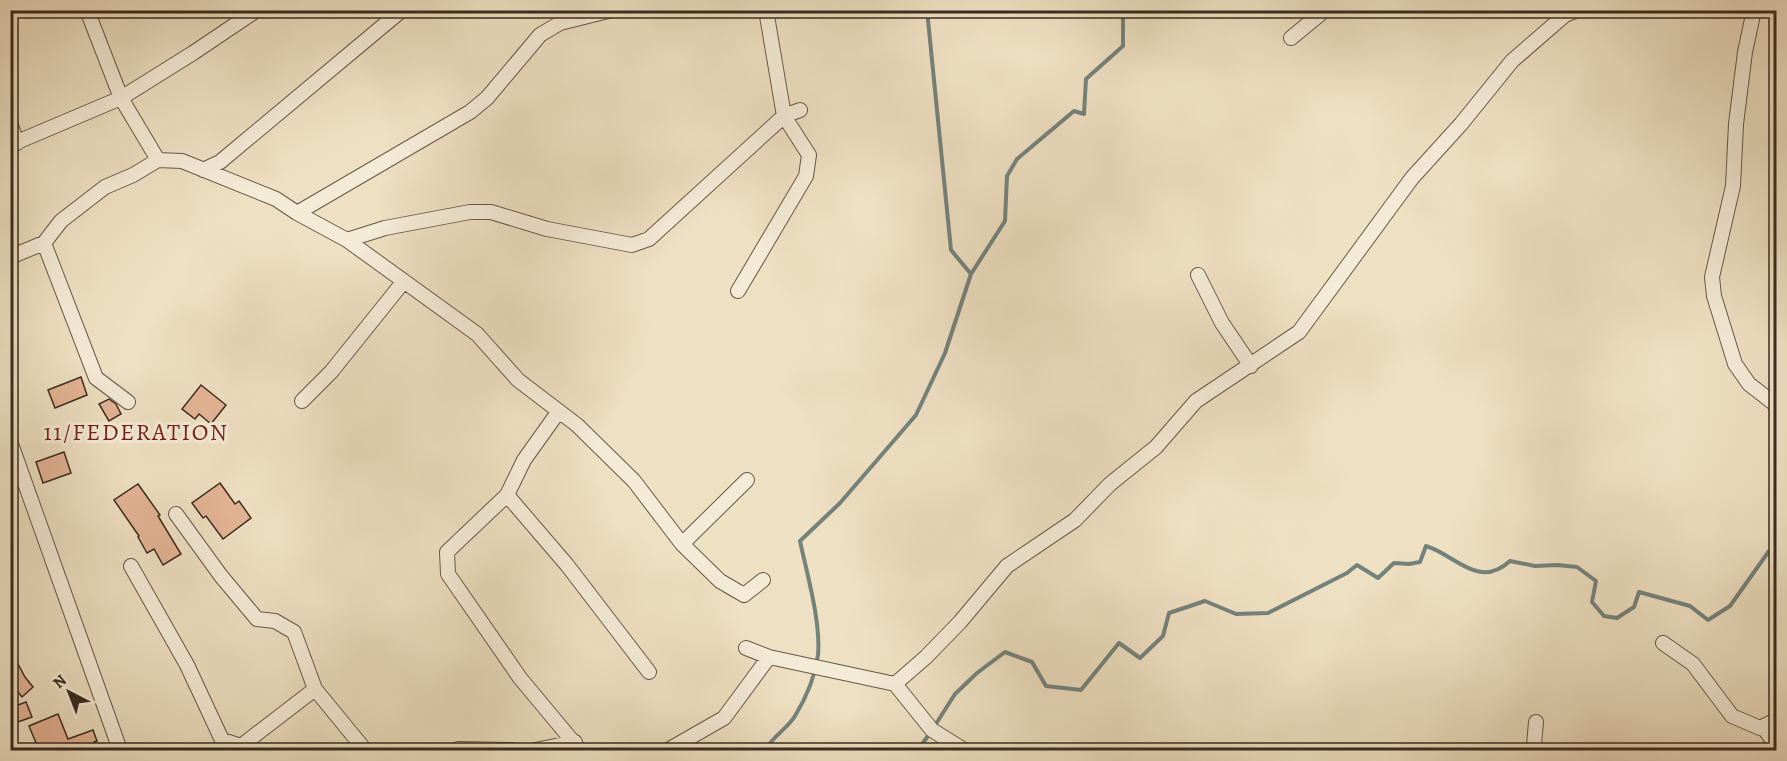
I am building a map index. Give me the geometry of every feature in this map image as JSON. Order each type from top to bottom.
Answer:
[{"type":"street","points":[[10,123],[14,144],[121,98],[194,53],[256,10]]},
{"type":"street","points":[[203,170],[220,162],[402,10]]},
{"type":"street","points":[[297,213],[470,112],[487,98],[540,35],[560,23],[612,10]]},
{"type":"street","points":[[738,291],[806,176],[809,155],[784,116],[766,10]]},
{"type":"street","points":[[1291,38],[1325,10]]},
{"type":"street","points":[[896,684],[927,657],[960,622],[1007,566],[1075,520],[1110,484],[1156,447],[1196,401],[1299,332],[1412,178],[1461,124],[1512,61],[1565,15],[1577,10]]},
{"type":"street","points":[[1754,10],[1745,52],[1736,124],[1733,186],[1712,277],[1714,296],[1735,364],[1749,384],[1776,405]]},
{"type":"street","points":[[91,12],[121,98],[158,160]]},
{"type":"street","points":[[347,240],[385,228],[470,212],[491,212],[547,229],[632,245],[649,238],[784,116],[800,110]]},
{"type":"street","points":[[10,257],[44,243],[61,220],[105,188],[158,160],[182,161],[276,199],[347,240],[477,334],[518,380],[577,425],[634,482],[682,544],[720,581],[744,595],[763,580]]},
{"type":"street","points":[[44,243],[96,378],[128,402]]},
{"type":"street","points":[[1198,275],[1222,322],[1251,366]]},
{"type":"street","points":[[302,401],[331,372],[404,281]]},
{"type":"street","points":[[559,411],[524,460],[507,495],[447,552],[448,574],[520,678],[578,746]]},
{"type":"street","points":[[10,441],[120,750]]},
{"type":"street","points":[[682,544],[747,480]]},
{"type":"street","points":[[507,495],[567,565],[649,672]]},
{"type":"street","points":[[176,514],[221,576],[257,619],[275,621],[294,632],[315,689],[365,750]]},
{"type":"street","points":[[131,566],[188,665],[222,740],[240,746],[315,689]]},
{"type":"street","points":[[1664,644],[1693,664],[1732,716],[1760,728],[1776,720]]},
{"type":"street","points":[[746,648],[770,657],[896,684],[932,730],[964,750]]},
{"type":"street","points":[[668,750],[724,718],[770,657]]},
{"type":"street","points":[[1536,722],[1534,745],[1537,750]]},
{"type":"street","points":[[1763,727],[1776,745]]},
{"type":"street","points":[[535,750],[578,746]]},
{"type":"street","points":[[454,750],[513,750]]},
{"type":"building","points":[[81,377],[87,395],[55,408],[48,390]]},
{"type":"building","points":[[201,385],[226,405],[211,424],[199,414],[195,419],[182,409]]},
{"type":"building","points":[[109,399],[116,404],[121,414],[109,421],[99,404]]},
{"type":"building","points":[[64,452],[71,473],[43,483],[36,462]]},
{"type":"building","points":[[220,483],[235,504],[239,501],[251,518],[223,539],[206,516],[203,518],[192,503]]},
{"type":"building","points":[[138,484],[160,515],[158,516],[181,554],[163,565],[154,549],[147,553],[139,536],[114,500]]},
{"type":"building","points":[[10,649],[33,687],[22,697],[10,682]]},
{"type":"building","points":[[26,702],[32,717],[15,723],[10,708]]},
{"type":"building","points":[[58,714],[68,739],[93,730],[97,750],[39,750],[29,726]]},
{"type":"waterway","points":[[927,10],[951,250],[971,274]]},
{"type":"waterway","points":[[765,750],[792,721],[806,695],[817,663],[818,642],[815,613],[800,541],[840,503],[916,415],[945,353],[971,274],[1005,221],[1007,176],[1017,159],[1074,111],[1084,114],[1086,79],[1123,46],[1123,10]]},
{"type":"waterway","points":[[934,727],[955,694],[977,673],[1005,652],[1032,662],[1046,686],[1081,690],[1119,643],[1140,658],[1163,636],[1169,613],[1205,601],[1236,614],[1268,613],[1347,573],[1357,565],[1378,578],[1394,563],[1420,562],[1426,546],[1477,571],[1488,572],[1498,569],[1510,561],[1535,566],[1577,567],[1596,581],[1592,602],[1604,616],[1617,618],[1634,607],[1639,592],[1690,606],[1708,620],[1730,606],[1769,551],[1776,549]]},
{"type":"waterway","points":[[918,750],[930,733]]},
{"type":"district","name":"11/FEDERATION","points":[[136,432]]}]
